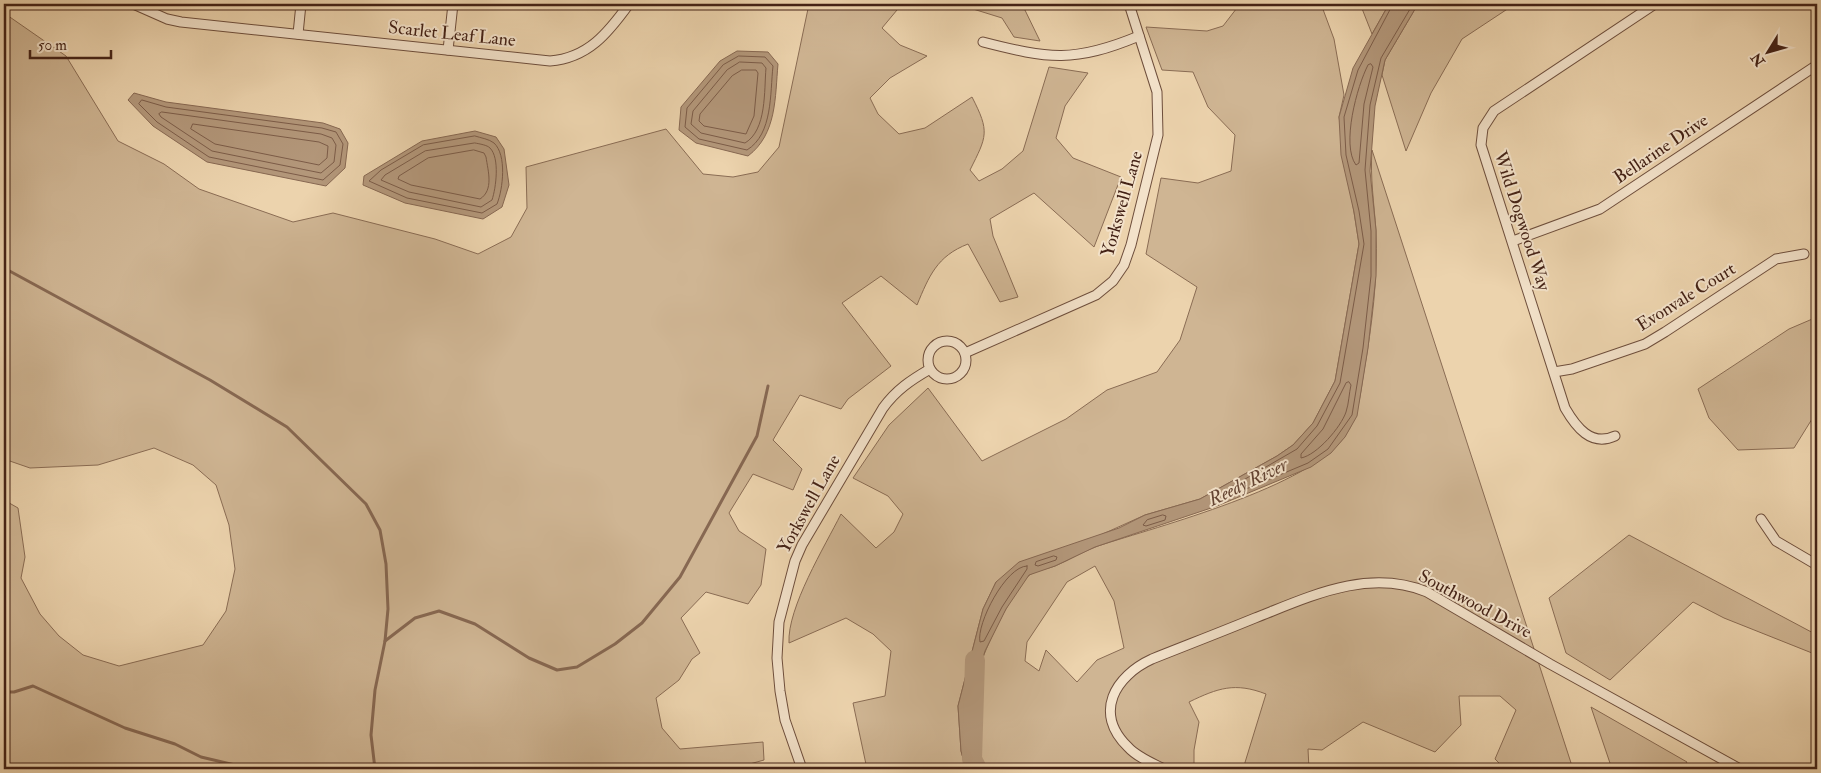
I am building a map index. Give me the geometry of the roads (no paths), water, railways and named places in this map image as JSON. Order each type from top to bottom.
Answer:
[{"type":"street","name":"Scarlet Leaf Lane","points":[[133,4],[162,17],[181,22],[550,60],[566,58],[585,51],[601,40],[629,4]]},
{"type":"street","points":[[298,34],[302,4]]},
{"type":"street","points":[[448,50],[453,4]]},
{"type":"street","name":"Yorkswell Lane","points":[[965,354],[1096,295],[1113,282],[1124,265],[1131,245],[1158,135],[1157,92],[1129,4]]},
{"type":"street","name":"Wild Dogwood Way","points":[[1615,436],[1606,440],[1590,436],[1575,426],[1565,408],[1513,241],[1485,166],[1480,145],[1482,128],[1490,114],[1655,4]]},
{"type":"street","points":[[983,42],[1030,53],[1061,57],[1099,52],[1139,36]]},
{"type":"street","name":"Bellarine Drive","points":[[1513,241],[1600,210],[1817,65]]},
{"type":"street","name":"Evonvale Court","points":[[1554,372],[1572,369],[1644,344],[1776,259],[1804,254]]},
{"type":"street","points":[[941,342],[953,342],[965,354],[964,368],[956,377],[944,379],[930,369],[929,355],[934,347],[941,342]]},
{"type":"street","name":"Yorkswell Lane","points":[[802,769],[786,720],[780,691],[777,658],[779,622],[795,561],[883,408],[892,396],[908,382],[930,369]]},
{"type":"street","points":[[1761,519],[1776,541],[1817,565]]},
{"type":"street","name":"Southwood Drive","points":[[1164,769],[1131,750],[1115,729],[1112,717],[1113,697],[1117,686],[1128,672],[1152,659],[1325,591],[1358,584],[1384,582],[1411,585],[1427,592],[1550,664],[1740,769]]},
{"type":"water","name":"Reedy River","points":[[1389,4],[1418,4],[1385,60],[1375,106],[1370,171],[1376,230],[1376,276],[1368,348],[1357,416],[1345,437],[1331,453],[1311,467],[1217,506],[1095,547],[1055,566],[1029,575],[1006,609],[985,651],[973,691],[968,717],[972,743],[985,769],[966,769],[961,751],[958,706],[983,609],[996,582],[1019,562],[1119,528],[1145,515],[1200,499],[1277,456],[1293,445],[1313,423],[1335,381],[1359,244],[1341,155],[1339,117],[1353,68]]},
{"type":"water","points":[[737,51],[768,52],[778,64],[773,114],[764,137],[748,156],[696,143],[679,130],[681,107],[720,61]]},
{"type":"water","points":[[134,93],[166,102],[323,123],[340,129],[348,143],[345,168],[326,186],[207,162],[153,126],[128,100]]},
{"type":"water","points":[[475,131],[496,137],[504,149],[509,185],[502,207],[483,219],[405,203],[363,185],[364,176],[422,141]]},
{"type":"waterway","points":[[4,268],[210,380],[287,427],[366,504],[380,530],[386,564],[388,609],[385,641],[375,690],[371,735],[375,769]]},
{"type":"waterway","points":[[385,641],[415,618],[439,611],[475,624],[529,658],[557,670],[577,667],[615,644],[642,623],[680,577],[757,436],[768,386]]},
{"type":"waterway","name":"Reedy River","points":[[975,660],[972,759],[977,769]]},
{"type":"waterway","points":[[4,692],[14,692],[33,686],[125,728],[175,744],[201,757],[252,769]]}]
